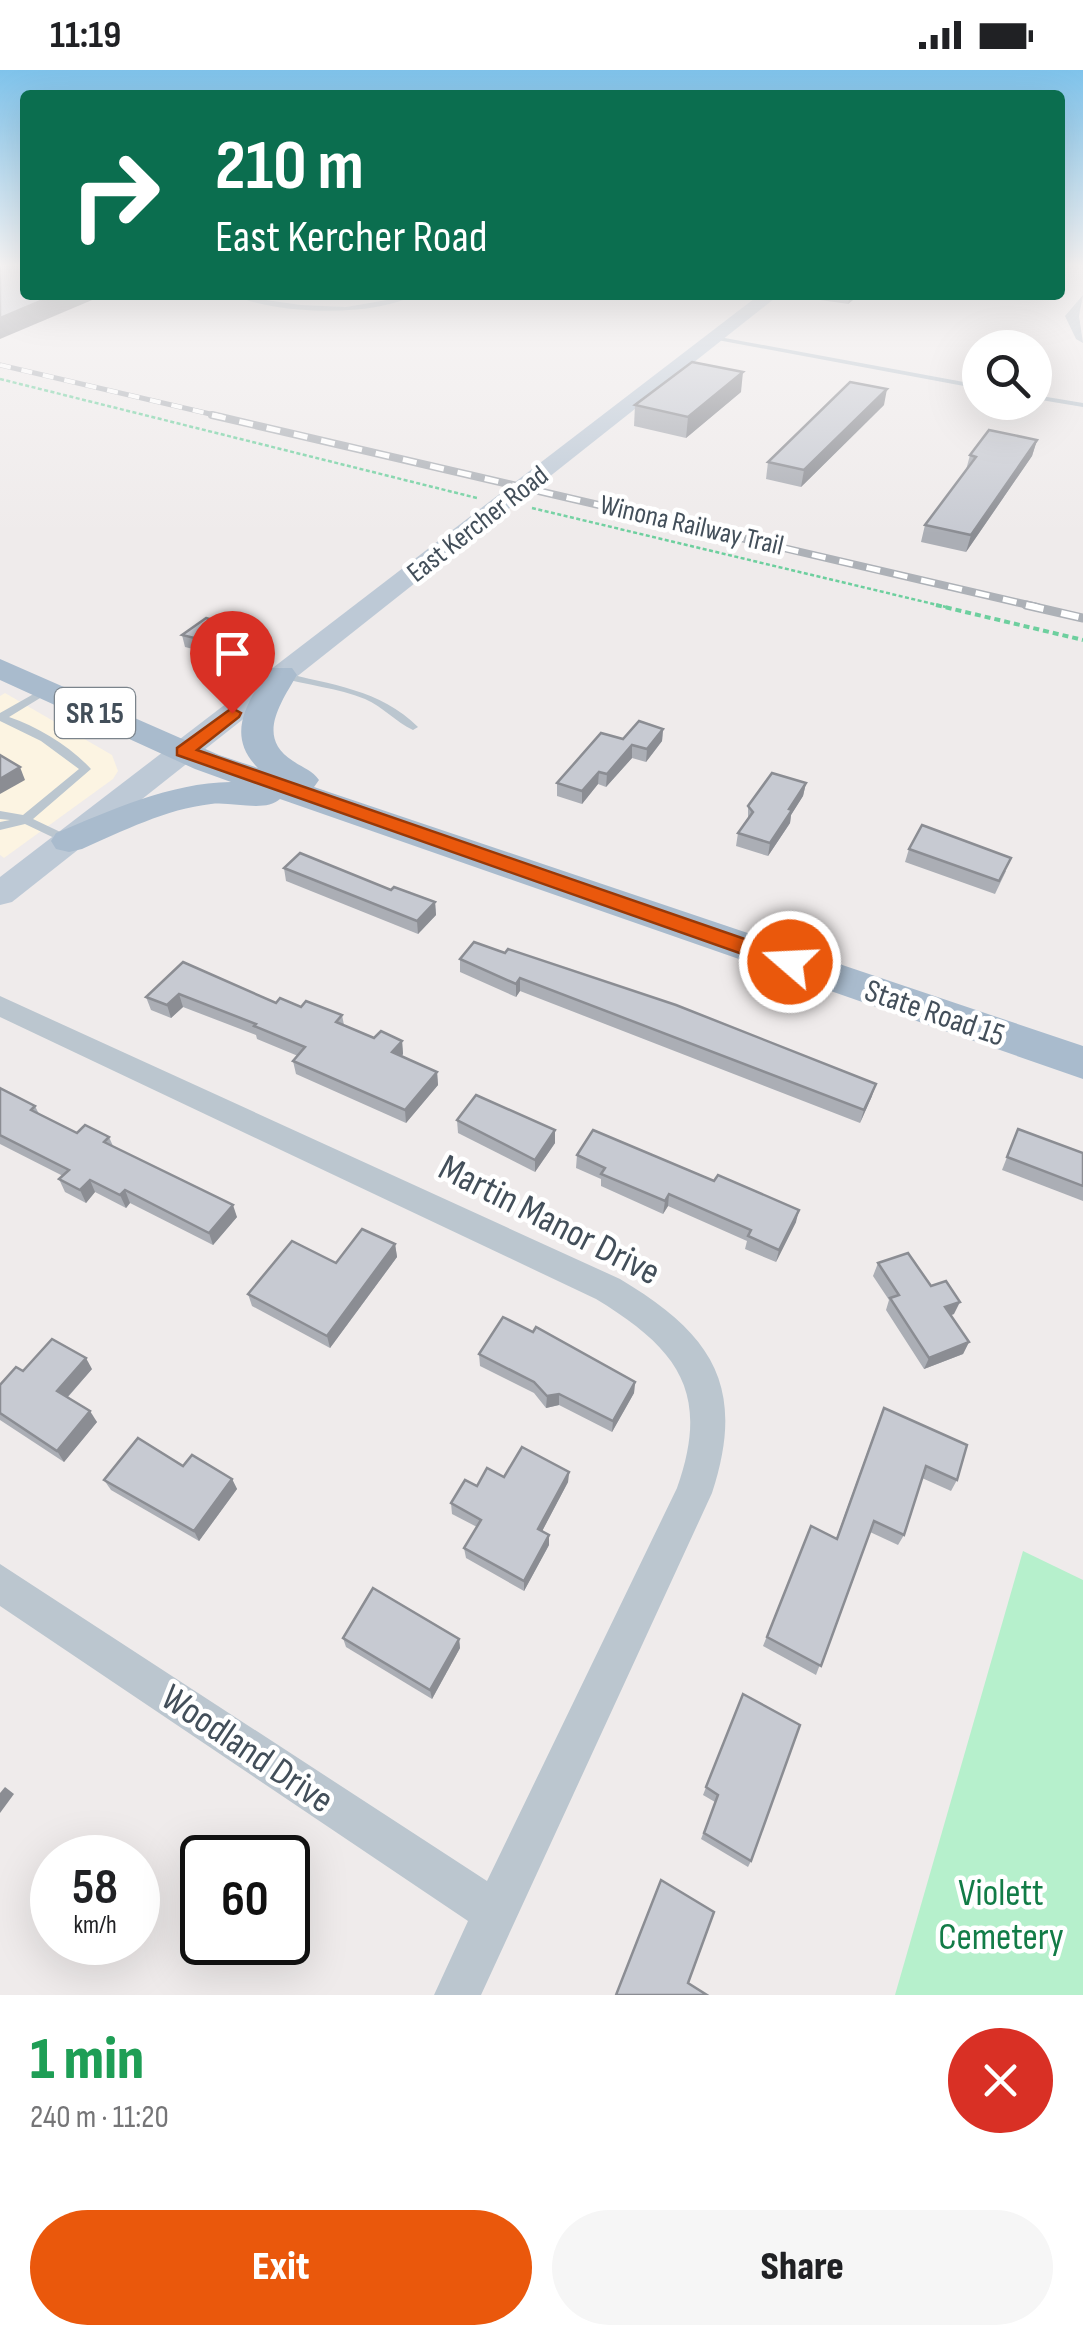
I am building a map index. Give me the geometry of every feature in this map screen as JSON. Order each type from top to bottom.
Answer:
[{"type":"main road","name":"East Kercher Road","points":[[0,894],[694,354]]},
{"type":"main road","name":"State Road 15","points":[[0,668],[184,752],[1083,1063]]},
{"type":"main road","points":[[282,675],[254,725],[253,738],[261,754],[276,768],[406,830]]},
{"type":"main road","points":[[69,841],[164,804],[215,793],[248,792],[406,830]]},
{"type":"street","name":"Martin Manor Drive","points":[[0,1006],[608,1289],[659,1322],[683,1344],[708,1398],[710,1432],[694,1493],[457,1995]]},
{"type":"street","name":"Woodland Drive","points":[[0,1583],[496,1913]]},
{"type":"lane","points":[[802,354],[962,383]]},
{"type":"lane","points":[[1052,400],[1083,406]]},
{"type":"lane","points":[[282,675],[364,693],[386,703],[412,728]]},
{"type":"lane","points":[[0,718],[46,690]]},
{"type":"lane","points":[[0,718],[31,728],[44,742],[78,760],[85,769],[75,782],[34,808],[25,820],[0,826]]},
{"type":"lane","points":[[0,815],[25,820],[69,841]]},
{"type":"path","name":"Winona Railway Trail","points":[[0,379],[1083,640]]},
{"type":"shaded area","points":[[5,693],[112,755],[118,771],[113,779],[4,858],[0,855],[0,696]]},
{"type":"green space","name":"Violett Cemetery","points":[[1023,1551],[1083,1580],[1083,1995],[895,1995]]},
{"type":"building","points":[[692,362],[743,372],[688,417],[635,405]]},
{"type":"building","points":[[850,382],[887,389],[804,470],[768,462]]},
{"type":"building","points":[[989,430],[1037,440],[971,535],[925,525],[976,457],[970,455]]},
{"type":"building","points":[[206,618],[244,629],[223,645],[182,635]]},
{"type":"building","points":[[639,721],[663,729],[647,749],[632,745],[607,774],[599,772],[582,791],[557,783],[601,733],[623,739]]},
{"type":"building","points":[[0,755],[20,767],[0,779]]},
{"type":"building","points":[[772,773],[806,783],[770,843],[738,833],[753,812],[748,806]]},
{"type":"building","points":[[922,825],[1011,858],[999,881],[909,849]]},
{"type":"building","points":[[300,853],[391,890],[394,887],[435,902],[417,921],[284,868]]},
{"type":"building","points":[[474,942],[505,953],[508,949],[676,1005],[876,1084],[864,1110],[520,978],[516,984],[460,959]]},
{"type":"building","points":[[183,962],[276,1003],[280,998],[301,1007],[306,1001],[342,1015],[336,1022],[374,1038],[381,1031],[402,1041],[392,1052],[437,1072],[405,1110],[293,1061],[305,1047],[256,1024],[179,994],[167,1005],[146,997]]},
{"type":"building","points":[[0,1088],[35,1106],[31,1110],[77,1133],[85,1125],[109,1137],[104,1142],[233,1205],[209,1233],[125,1190],[120,1195],[90,1180],[80,1190],[59,1179],[69,1170],[0,1135]]},
{"type":"building","points":[[476,1095],[555,1130],[535,1160],[457,1120]]},
{"type":"building","points":[[1018,1129],[1083,1153],[1083,1186],[1007,1157]]},
{"type":"building","points":[[593,1130],[714,1181],[718,1175],[799,1210],[779,1250],[748,1236],[751,1230],[669,1194],[665,1201],[601,1174],[605,1168],[577,1155]]},
{"type":"building","points":[[362,1229],[395,1244],[327,1336],[248,1294],[292,1241],[336,1263]]},
{"type":"building","points":[[908,1253],[931,1286],[946,1281],[960,1302],[945,1307],[969,1342],[929,1358],[890,1298],[899,1295],[878,1263]]},
{"type":"building","points":[[503,1317],[533,1332],[536,1327],[635,1382],[613,1421],[559,1394],[547,1396],[534,1382],[479,1354]]},
{"type":"building","points":[[52,1339],[86,1358],[57,1391],[90,1411],[57,1451],[0,1413],[0,1385],[16,1367],[23,1371]]},
{"type":"building","points":[[884,1408],[967,1445],[957,1480],[926,1466],[904,1535],[874,1521],[821,1666],[767,1637],[811,1526],[837,1539]]},
{"type":"building","points":[[138,1438],[183,1466],[192,1455],[232,1479],[194,1531],[104,1480]]},
{"type":"building","points":[[522,1447],[569,1472],[538,1529],[549,1535],[524,1581],[464,1548],[481,1520],[451,1503],[465,1480],[477,1486],[487,1468],[504,1477]]},
{"type":"building","points":[[373,1588],[459,1639],[430,1690],[343,1638]]},
{"type":"building","points":[[743,1694],[800,1725],[751,1861],[704,1833],[718,1795],[706,1787]]},
{"type":"building","points":[[661,1880],[714,1912],[688,1983],[707,1995],[616,1995]]},
{"type":"railway","points":[[0,365],[223,417]]},
{"type":"railway","points":[[212,415],[1037,607]]},
{"type":"railway","points":[[1026,605],[1083,618]]},
{"type":"route","points":[[232,713],[184,752],[790,962]]}]
